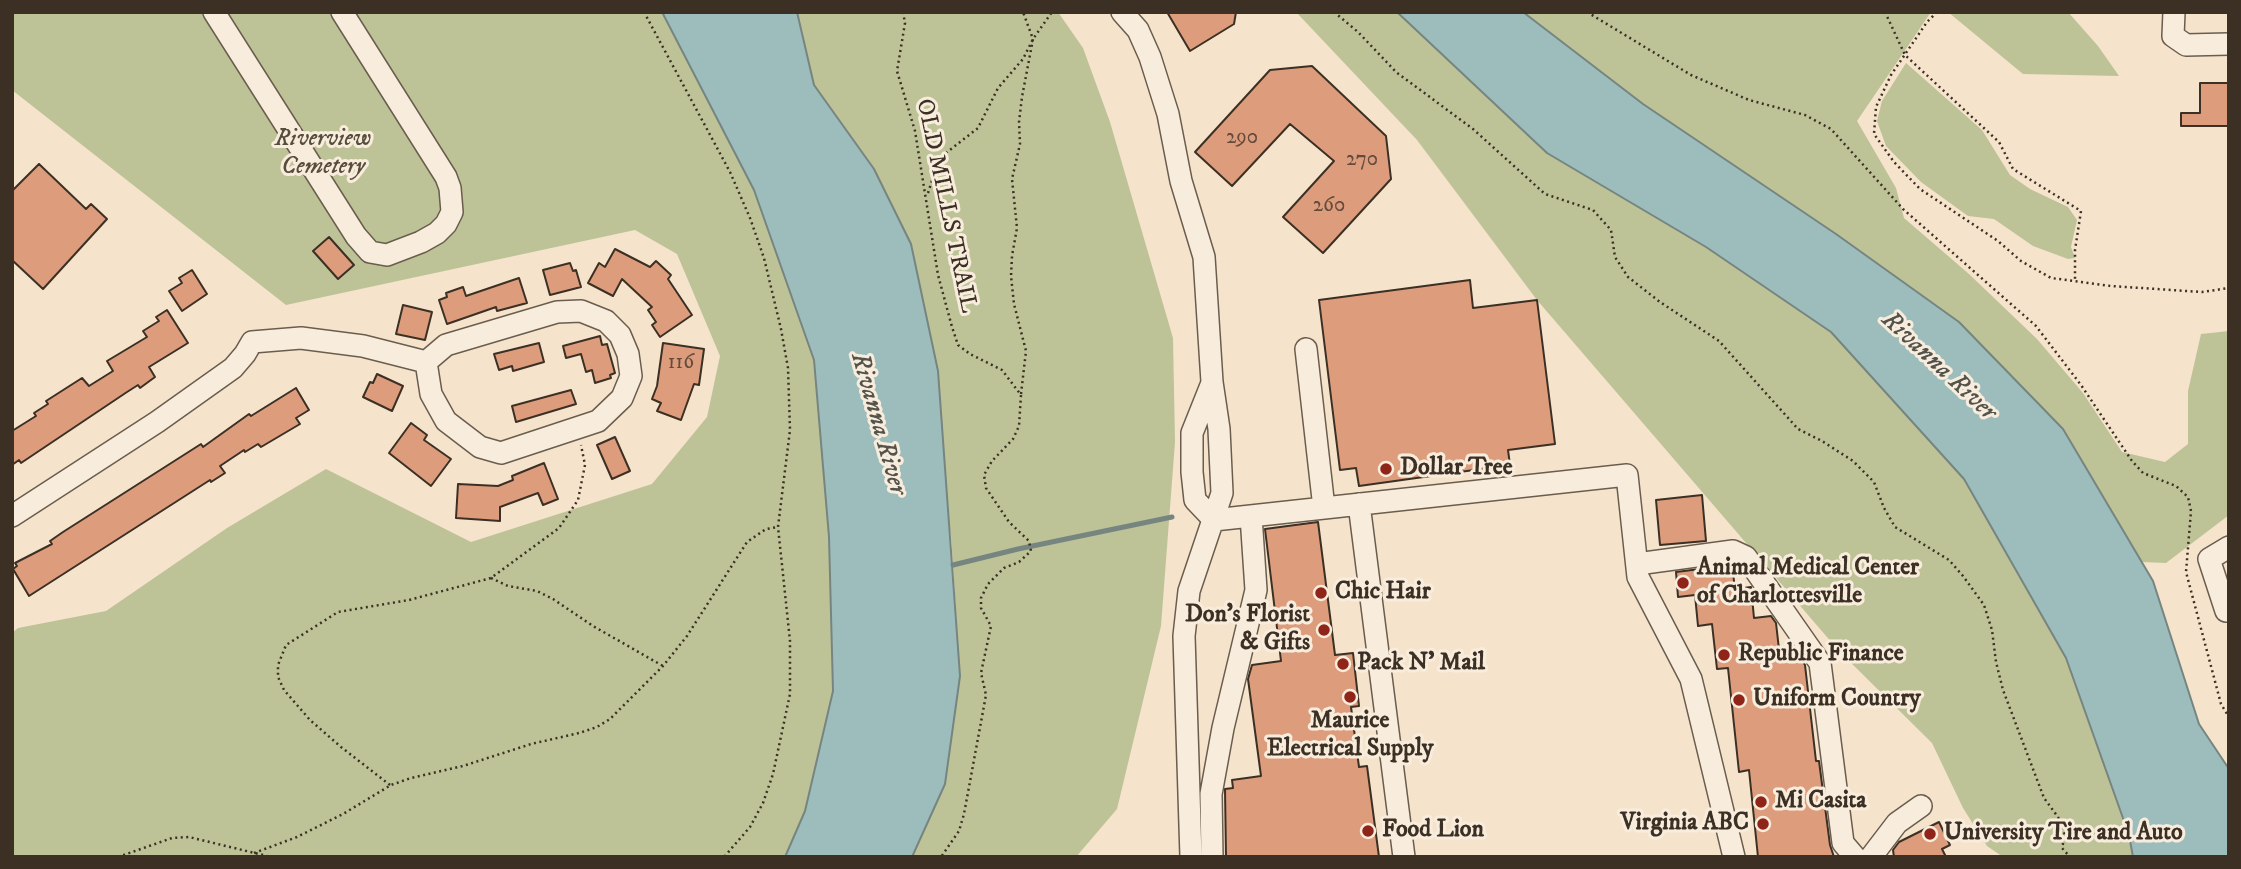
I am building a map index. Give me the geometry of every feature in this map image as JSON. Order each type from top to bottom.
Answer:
[{"type":"street","points":[[215,13],[356,236],[370,252],[387,255],[421,242],[446,224],[452,212],[450,188],[446,177],[342,12]]},
{"type":"street","points":[[1122,12],[1138,30],[1150,57],[1168,114],[1181,181],[1204,257],[1212,383],[1219,429],[1222,493],[1189,591],[1184,636],[1191,857]]},
{"type":"street","points":[[2174,12],[2173,36],[2186,45],[2229,44]]},
{"type":"street","points":[[581,311],[606,321],[620,335],[628,354],[631,376],[622,398],[598,421],[501,453],[480,447],[446,422],[432,394],[426,362],[446,345],[557,312],[581,311]]},
{"type":"street","points":[[12,516],[157,422],[233,368],[252,342],[301,338],[363,346],[426,362]]},
{"type":"street","points":[[1306,349],[1324,508]]},
{"type":"street","points":[[1212,383],[1192,433],[1192,472],[1195,500],[1214,520]]},
{"type":"street","points":[[1214,520],[1627,475],[1638,577],[1691,678],[1734,857]]},
{"type":"street","points":[[1359,504],[1404,857]]},
{"type":"street","points":[[1212,857],[1211,794],[1223,728],[1256,590],[1251,516]]},
{"type":"street","points":[[2228,612],[2209,559],[2229,547]]},
{"type":"street","points":[[1637,564],[1733,551],[1746,557],[1820,663],[1843,843],[1855,857]]},
{"type":"street","points":[[1186,727],[1223,728]]},
{"type":"street","points":[[1871,857],[1897,824],[1920,806]]},
{"type":"path","points":[[644,12],[730,172],[750,218],[764,258],[781,329],[790,399],[788,455],[778,527],[790,641],[790,694],[773,774],[763,803],[750,827],[724,857]]},
{"type":"path","name":"OLD MILLS TRAIL","points":[[903,12],[905,23],[897,71],[915,131],[938,275],[958,345],[1002,370],[1021,395]]},
{"type":"path","points":[[941,857],[959,831],[964,814],[986,695],[981,673],[991,626],[981,608],[981,598],[988,584],[1004,568],[1019,562],[1031,551],[1029,541],[1009,522],[986,488],[984,475],[992,461],[1013,439],[1019,426],[1026,351],[1014,304],[1011,276],[1017,228],[1012,178],[1020,144],[1022,97],[1033,39],[1023,12]]},
{"type":"path","points":[[926,196],[935,171],[946,153],[978,128],[998,88],[1013,72],[1052,12]]},
{"type":"path","points":[[1334,12],[1358,32],[1396,72],[1472,129],[1545,194],[1593,210],[1611,230],[1615,257],[1628,277],[1719,341],[1798,429],[1822,440],[1853,461],[1874,482],[1895,527],[1948,560],[1963,576],[1984,605],[1992,630],[2003,690],[2044,798],[2058,817],[2065,835],[2062,848],[2070,857]]},
{"type":"path","points":[[1587,12],[1691,75],[1749,100],[1805,115],[1831,128],[1903,209],[2036,326],[2081,385],[2137,467],[2143,473],[2176,486],[2188,497],[2191,511],[2186,572],[2221,704],[2229,718]]},
{"type":"path","points":[[1885,12],[1905,55],[1999,142],[2013,169],[2081,211],[2075,250],[2075,282]]},
{"type":"path","points":[[1937,12],[1927,22],[1891,75],[1876,107],[1874,134],[1894,162],[1920,189],[1998,241],[2021,261],[2050,278],[2111,286],[2202,292],[2229,288]]},
{"type":"path","points":[[391,785],[321,729],[284,690],[278,677],[280,655],[291,639],[338,612],[409,600],[491,578],[559,528],[578,500],[585,465],[577,428]]},
{"type":"path","points":[[254,853],[297,837],[343,814],[391,785],[597,727],[610,719],[663,666],[700,617],[747,542],[766,529],[778,527]]},
{"type":"path","points":[[491,578],[508,586],[545,595],[663,666]]},
{"type":"path","points":[[118,857],[172,838],[189,837],[271,857]]},
{"type":"green space","name":"Riverview Cemetery","points":[[12,12],[662,12],[754,190],[814,360],[829,537],[833,691],[805,811],[785,857],[12,857],[12,633],[18,628],[106,611],[227,528],[326,469],[471,542],[652,484],[707,417],[720,356],[677,254],[635,230],[286,305],[12,90]]},
{"type":"green space","points":[[797,12],[1058,12],[1083,48],[1110,122],[1173,338],[1175,442],[1161,626],[1117,809],[1076,857],[912,857],[945,784],[960,676],[951,535],[874,169],[814,85]]},
{"type":"green space","points":[[1296,12],[1397,12],[1547,153],[1706,247],[1831,331],[1964,479],[2066,658],[2129,835],[2133,857],[2003,857],[1987,846],[1963,808],[1932,743],[1839,651],[1537,300],[1417,140]]},
{"type":"green space","points":[[1523,12],[1931,12],[1857,121],[1896,188],[1904,218],[1969,274],[2037,339],[2083,393],[2122,452],[2165,462],[2188,444],[2188,391],[2201,334],[2229,331],[2229,515],[2166,563],[2142,562],[2063,429],[1959,322],[1836,234],[1643,104]]},
{"type":"green space","points":[[1948,12],[2068,12],[2098,46],[2119,76],[2023,74]]},
{"type":"green space","points":[[1906,63],[1982,130],[2010,175],[2030,189],[2068,207],[2077,220],[2071,247],[2075,258],[2068,259],[2033,246],[1994,219],[1968,216],[1921,182],[1886,146],[1877,121],[1882,101]]},
{"type":"water","name":"Rivanna River","points":[[662,12],[797,12],[814,85],[874,169],[911,244],[938,371],[960,676],[945,784],[912,857],[785,857],[805,811],[833,691],[829,537],[814,360],[754,190]]},
{"type":"water","name":"Rivanna River","points":[[1397,12],[1523,12],[1643,104],[1836,234],[1959,322],[2063,429],[2153,581],[2199,724],[2229,769],[2229,857],[2133,857],[2129,835],[2066,658],[1964,479],[1831,332],[1706,247],[1547,153]]},
{"type":"building","points":[[1167,12],[1236,12],[1234,24],[1190,51]]},
{"type":"building","points":[[1312,66],[1386,136],[1391,179],[1323,253],[1283,217],[1334,161],[1290,124],[1232,186],[1195,152],[1270,70]]},
{"type":"building","points":[[2200,83],[2229,83],[2229,126],[2181,126],[2181,113],[2200,113]]},
{"type":"building","points":[[39,164],[86,209],[91,204],[107,219],[43,289],[12,260],[12,191]]},
{"type":"building","points":[[329,237],[354,265],[338,279],[313,251]]},
{"type":"building","points":[[615,249],[650,267],[656,261],[671,275],[668,279],[692,315],[660,337],[652,325],[656,322],[648,310],[652,307],[622,279],[613,296],[588,283],[599,263],[605,267]]},
{"type":"building","points":[[570,263],[573,271],[576,270],[581,287],[550,295],[543,270]]},
{"type":"building","points":[[192,270],[207,294],[182,311],[169,291],[182,283],[179,278]]},
{"type":"building","points":[[519,278],[527,303],[497,311],[496,307],[447,324],[439,300],[447,297],[446,293],[463,287],[466,296]]},
{"type":"building","points":[[1470,280],[1473,308],[1537,300],[1555,444],[1508,450],[1510,465],[1359,486],[1356,468],[1340,470],[1319,300]]},
{"type":"building","points":[[403,305],[432,312],[425,340],[396,334]]},
{"type":"building","points":[[167,310],[188,343],[149,367],[155,377],[140,388],[138,385],[127,392],[21,463],[19,460],[12,465],[12,431],[36,416],[34,413],[48,404],[46,401],[82,378],[89,386],[113,371],[107,361],[147,337],[143,331],[159,321],[156,317]]},
{"type":"building","points":[[600,336],[602,345],[607,344],[615,373],[610,375],[611,378],[595,383],[592,370],[586,372],[581,354],[566,358],[563,346]]},
{"type":"building","points":[[539,343],[544,362],[513,371],[512,366],[499,370],[494,354]]},
{"type":"building","points":[[663,343],[704,349],[699,385],[694,384],[681,420],[657,411],[661,403],[652,399],[657,386]]},
{"type":"building","points":[[377,374],[403,386],[392,411],[363,397]]},
{"type":"building","points":[[296,388],[309,410],[296,418],[300,424],[261,447],[258,444],[245,452],[244,450],[220,466],[225,473],[29,596],[13,569],[17,566],[15,563],[52,544],[50,541],[63,532],[201,444],[203,447],[249,414],[251,416]]},
{"type":"building","points":[[571,390],[576,404],[516,422],[512,406]]},
{"type":"building","points":[[411,423],[427,435],[424,440],[451,459],[431,486],[389,453]]},
{"type":"building","points":[[615,437],[630,471],[612,479],[597,445]]},
{"type":"building","points":[[544,463],[558,499],[543,505],[538,493],[500,507],[500,521],[456,518],[458,484],[498,486],[513,480],[512,476]]},
{"type":"building","points":[[1702,495],[1706,541],[1660,545],[1656,500]]},
{"type":"building","points":[[1318,522],[1335,655],[1353,653],[1359,706],[1351,707],[1359,767],[1367,766],[1379,857],[1226,857],[1225,789],[1233,788],[1232,780],[1261,776],[1248,679],[1252,665],[1281,661],[1265,529]]},
{"type":"building","points":[[1732,565],[1735,589],[1751,587],[1754,618],[1771,616],[1776,623],[1780,658],[1799,656],[1805,665],[1816,761],[1819,761],[1834,857],[1758,857],[1749,770],[1739,772],[1728,668],[1717,669],[1712,624],[1698,626],[1695,595],[1678,597],[1676,572]]},
{"type":"building","name":"University Tire and Auto","points":[[1939,822],[1950,845],[1942,849],[1946,857],[1894,857],[1893,850],[1899,842]]},
{"type":"waterway","points":[[953,565],[1172,517]]},
{"type":"place","name":"Dollar Tree","points":[[1386,469]]},
{"type":"place","name":"Animal Medical Center of Charlottesville","points":[[1683,583]]},
{"type":"place","name":"Chic Hair","points":[[1321,593]]},
{"type":"place","name":"Don's Florist & Gifts","points":[[1324,630]]},
{"type":"place","name":"Republic Finance","points":[[1724,655]]},
{"type":"place","name":"Pack N’ Mail","points":[[1343,664]]},
{"type":"place","name":"Maurice Electrical Supply","points":[[1350,697]]},
{"type":"place","name":"Uniform Country","points":[[1739,700]]},
{"type":"place","name":"Mi Casita","points":[[1761,802]]},
{"type":"place","name":"Virginia ABC","points":[[1763,824]]},
{"type":"place","name":"Food Lion","points":[[1368,831]]},
{"type":"place","name":"University Tire and Auto","points":[[1930,834]]}]
